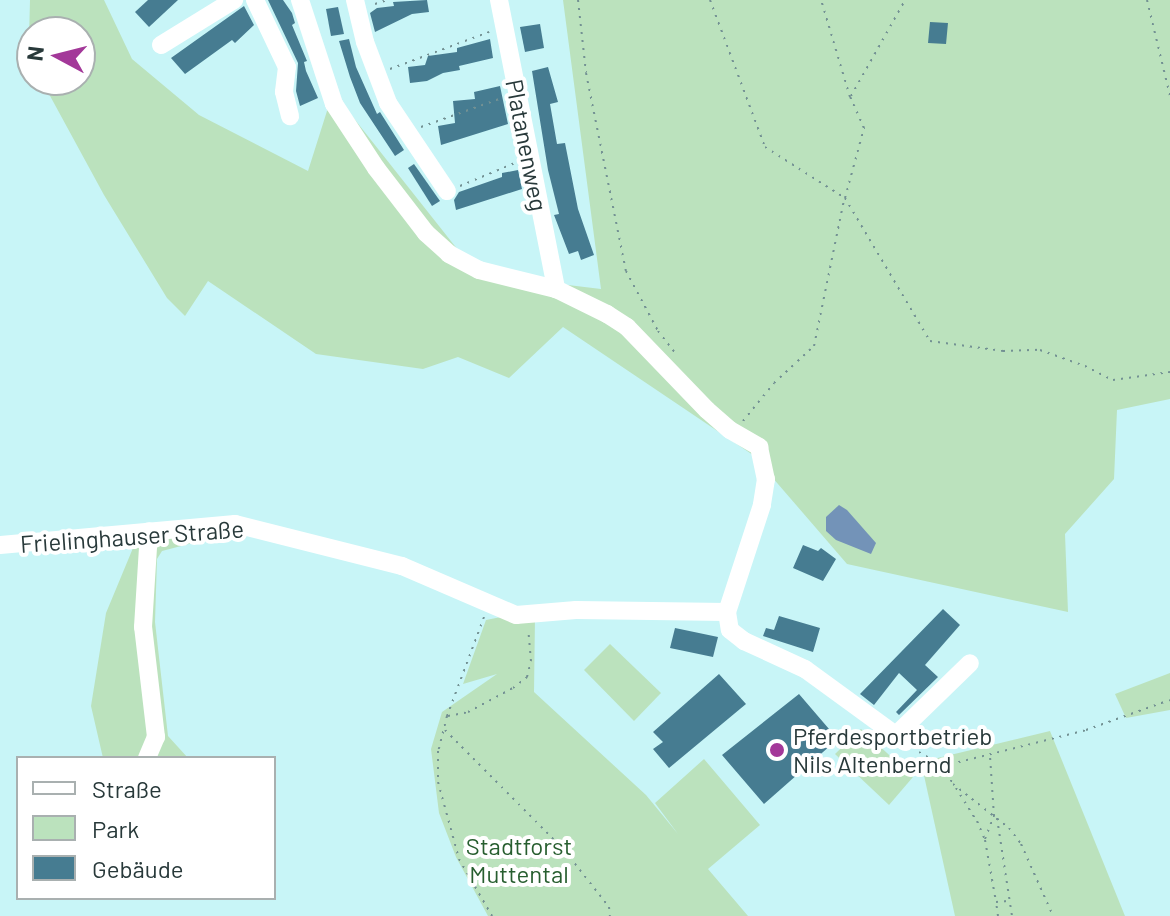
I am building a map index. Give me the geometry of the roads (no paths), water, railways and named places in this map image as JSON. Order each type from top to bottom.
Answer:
[{"type":"street","points":[[161,45],[234,0]]},
{"type":"street","points":[[255,0],[287,67],[284,92],[290,116]]},
{"type":"street","points":[[300,0],[334,104],[376,168],[426,233],[449,254],[479,270],[556,289],[627,327],[707,410],[730,430],[759,447],[766,479],[762,505],[727,612],[730,630],[744,641],[805,669],[900,738],[970,663]]},
{"type":"street","points":[[355,0],[376,74],[407,132],[447,191]]},
{"type":"street","name":"Platanenweg","points":[[499,0],[556,289]]},
{"type":"street","name":"Frielinghauser Straße","points":[[0,545],[235,524],[254,526],[402,566],[499,608],[527,616],[576,610],[727,612]]},
{"type":"street","points":[[148,756],[156,737],[143,627],[149,531]]},
{"type":"water","points":[[839,505],[876,543],[871,554],[836,540],[826,531],[826,517]]},
{"type":"place","name":"Pferdesportbetrieb Nils Altenbernd","points":[[777,750]]},
{"type":"park label","name":"Stadtforst Muttental","points":[[519,860]]}]
